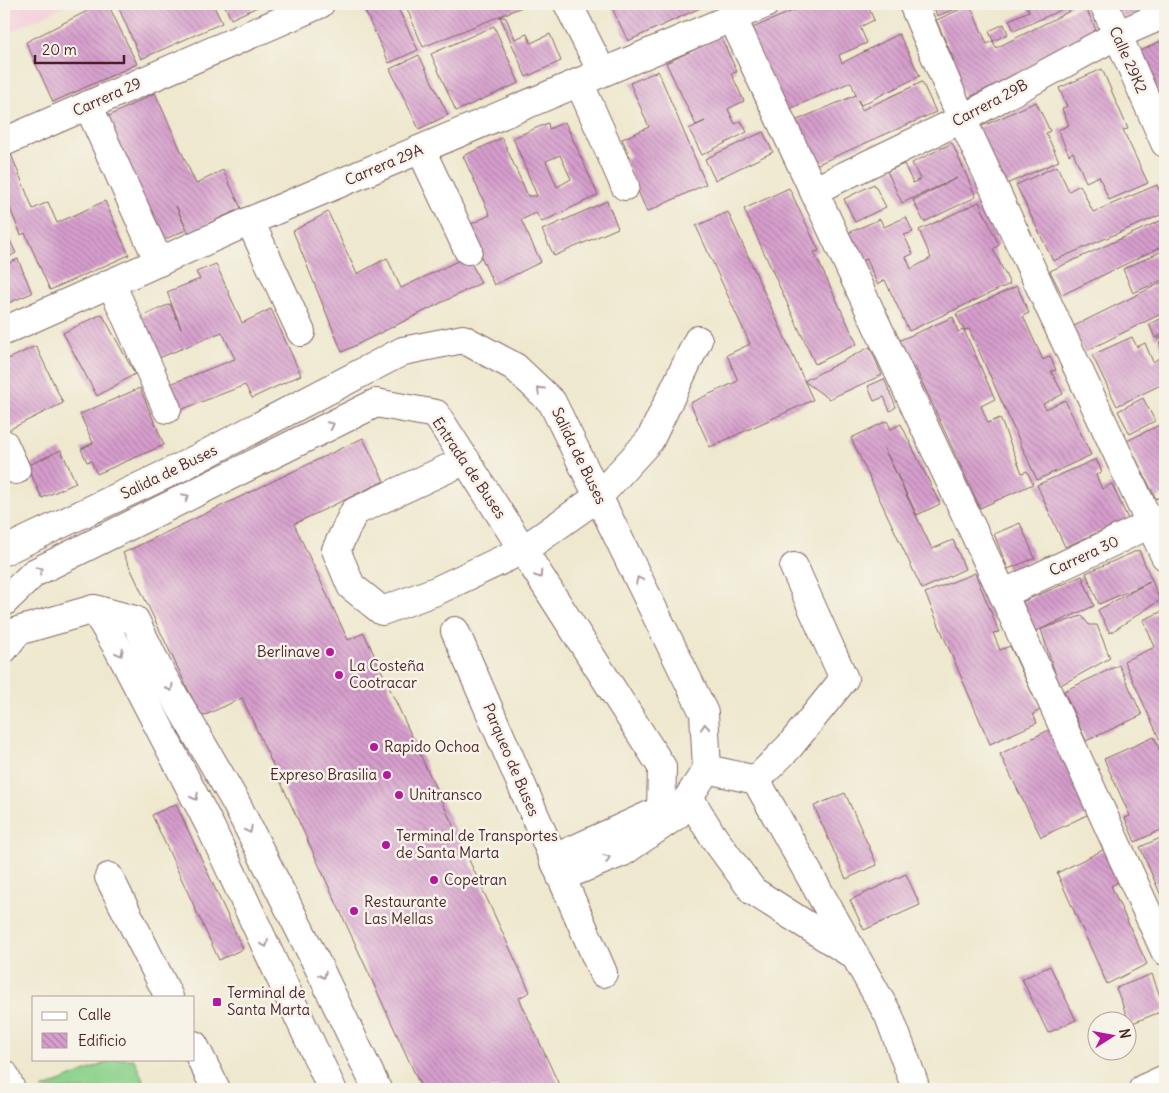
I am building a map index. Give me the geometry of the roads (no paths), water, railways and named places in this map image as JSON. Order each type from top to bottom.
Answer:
[{"type":"street","name":"Carrera 29","points":[[4,142],[320,4]]},
{"type":"street","points":[[568,4],[625,186]]},
{"type":"street","name":"Carrera 29A","points":[[4,331],[250,221],[765,4]]},
{"type":"street","points":[[912,4],[962,119],[1158,521],[1165,556]]},
{"type":"street","name":"Calle 29K2","points":[[1104,4],[1165,143]]},
{"type":"street","name":"Carrera 29B","points":[[814,190],[962,119],[1117,35],[1165,14]]},
{"type":"street","points":[[732,17],[1003,594],[1165,951]]},
{"type":"street","points":[[88,105],[159,262]]},
{"type":"street","points":[[421,150],[468,250]]},
{"type":"street","points":[[250,221],[301,332]]},
{"type":"street","points":[[111,283],[167,409]]},
{"type":"street","name":"Salida de Buses","points":[[4,551],[179,468],[402,351],[463,339],[516,367],[552,402],[704,713],[707,769]]},
{"type":"street","points":[[466,460],[354,512],[336,550],[351,586],[382,611],[436,591],[524,550],[598,497],[650,440],[698,340]]},
{"type":"street","name":"Entrada de Buses","points":[[4,602],[34,573],[376,403],[436,414],[662,767],[661,810],[557,868]]},
{"type":"street","points":[[4,444],[16,470]]},
{"type":"street","name":"Carrera 30","points":[[1003,594],[1158,521]]},
{"type":"street","points":[[756,780],[789,747],[844,679],[794,567]]},
{"type":"street","points":[[4,649],[18,631],[94,608],[135,620],[159,670],[234,801],[320,970],[377,1089]]},
{"type":"street","points":[[94,608],[119,650],[211,828],[332,1089]]},
{"type":"street","name":"Parqueo de Buses","points":[[456,631],[603,973]]},
{"type":"street","points":[[557,868],[623,852],[677,815],[707,769],[756,780],[889,1016],[914,1083]]},
{"type":"street","points":[[689,797],[712,835],[753,891],[855,956]]},
{"type":"street","points":[[109,877],[168,996]]},
{"type":"street","points":[[195,1047],[216,1089]]},
{"type":"street","points":[[4,1074],[11,1089]]},
{"type":"street","points":[[1143,1089],[1165,1079]]},
{"type":"place","name":"Berlinave","points":[[330,652]]},
{"type":"place","name":"La Costeña Cootracar","points":[[339,675]]},
{"type":"place","name":"Rapido Ochoa","points":[[374,747]]},
{"type":"place","name":"Expreso Brasilia","points":[[387,775]]},
{"type":"place","name":"Unitransco","points":[[399,795]]},
{"type":"place","name":"Terminal de Transportes de Santa Marta","points":[[386,845]]},
{"type":"place","name":"Copetran","points":[[434,880]]},
{"type":"place","name":"Restaurante Las Mellas","points":[[354,911]]},
{"type":"place","name":"Terminal de Santa Marta","points":[[217,1002]]}]
